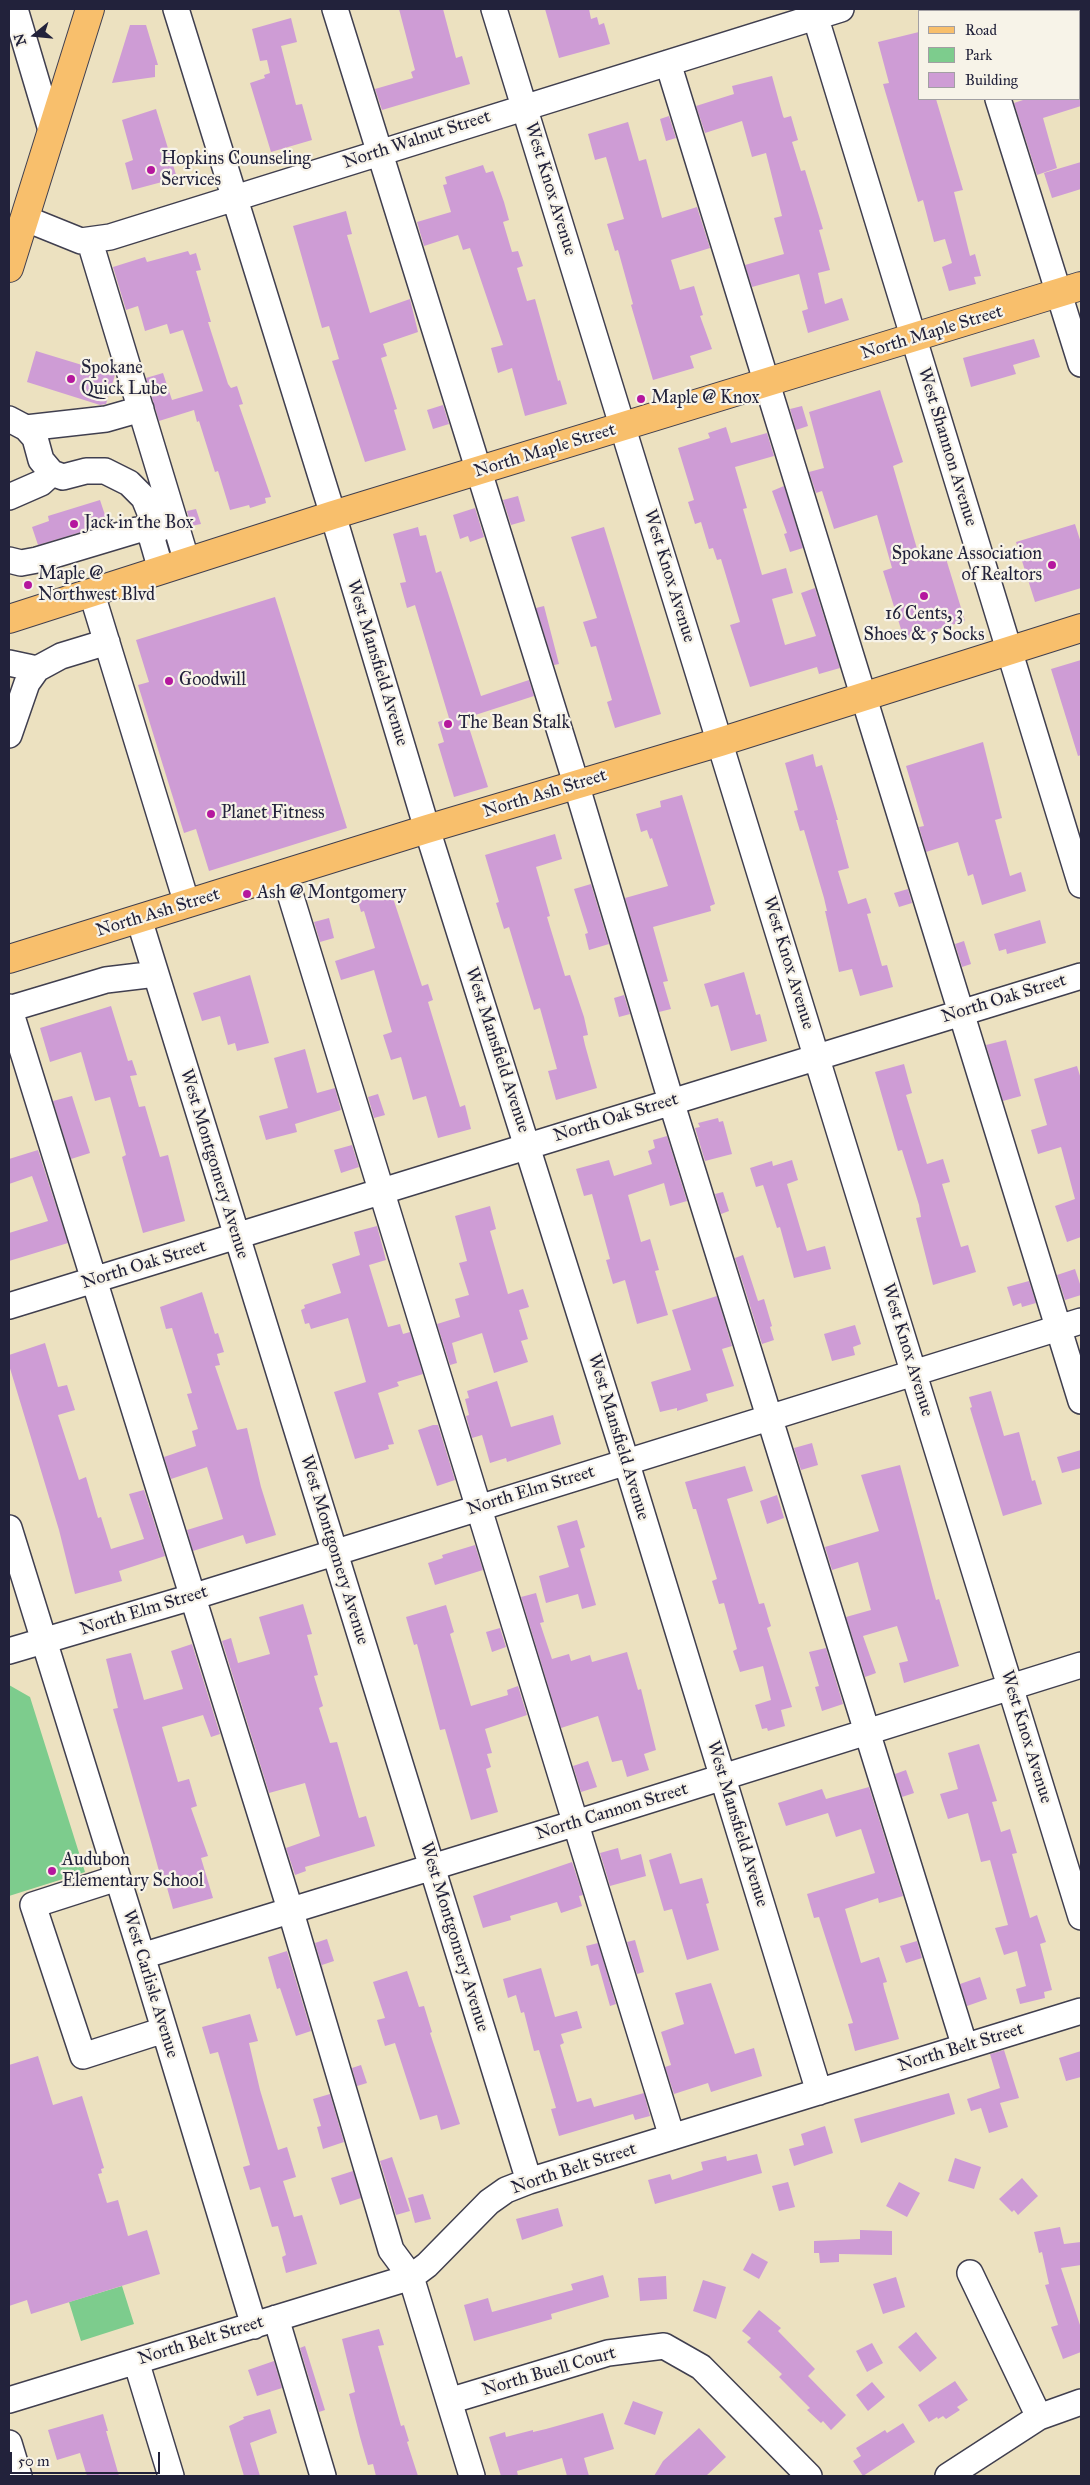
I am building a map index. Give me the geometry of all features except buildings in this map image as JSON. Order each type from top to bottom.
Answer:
[{"type":"main road","points":[[9,268],[90,9]]},
{"type":"main road","name":"North Maple Street","points":[[9,619],[92,594],[333,515],[914,339],[1070,289]]},
{"type":"main road","points":[[9,605],[36,611]]},
{"type":"main road","name":"North Ash Street","points":[[9,959],[427,829],[720,742],[1081,628]]},
{"type":"street","points":[[15,9],[51,130]]},
{"type":"street","name":"West Mansfield Avenue","points":[[176,9],[233,198],[333,515],[427,829],[626,1461],[819,2092]]},
{"type":"street","points":[[335,9],[577,784],[671,1101],[965,2047]]},
{"type":"street","name":"West Knox Avenue","points":[[494,9],[1081,1917]]},
{"type":"street","name":"North Walnut Street","points":[[90,242],[380,153],[524,106],[668,63],[814,12],[841,9]]},
{"type":"street","name":"West Shannon Avenue","points":[[814,12],[1081,885]]},
{"type":"street","points":[[668,63],[960,1012],[1070,1325],[1081,1401]]},
{"type":"street","points":[[998,100],[1070,289],[1081,364]]},
{"type":"street","points":[[24,218],[81,241],[90,242],[141,409],[166,526]]},
{"type":"street","points":[[17,423],[106,419],[141,409]]},
{"type":"street","points":[[17,423],[35,438],[41,460],[52,474],[63,477],[86,471],[105,471],[129,482],[166,526],[187,562]]},
{"type":"street","points":[[9,497],[35,486],[52,474]]},
{"type":"street","points":[[9,560],[21,563],[37,560],[138,530],[166,526]]},
{"type":"street","points":[[161,570],[152,539],[166,526]]},
{"type":"street","points":[[92,594],[187,904]]},
{"type":"street","points":[[9,735],[27,683],[37,669],[61,656],[107,642]]},
{"type":"street","points":[[9,663],[37,669]]},
{"type":"street","points":[[284,874],[672,2137]]},
{"type":"street","name":"West Montgomery Avenue","points":[[138,919],[529,2181]]},
{"type":"street","points":[[156,974],[106,980],[9,1008],[290,1909],[391,2250],[411,2278],[472,2476]]},
{"type":"street","name":"North Oak Street","points":[[9,1306],[1081,976]]},
{"type":"street","name":"North Elm Street","points":[[9,1651],[192,1597],[913,1372],[1070,1325]]},
{"type":"street","name":"West Carlisle Avenue","points":[[9,1528],[164,2030],[265,2322],[323,2476]]},
{"type":"street","name":"North Cannon Street","points":[[142,1956],[290,1909],[576,1824],[1081,1665]]},
{"type":"street","points":[[118,1878],[33,1905],[83,2056],[164,2030]]},
{"type":"street","name":"North Belt Street","points":[[9,2400],[411,2278],[427,2265],[489,2202],[506,2190],[529,2181],[1081,2011]]},
{"type":"street","points":[[970,2272],[1039,2417]]},
{"type":"street","name":"North Buell Court","points":[[449,2401],[608,2353],[664,2346],[701,2367],[809,2476]]},
{"type":"street","points":[[136,2361],[171,2476]]},
{"type":"street","points":[[948,2476],[1039,2417],[1081,2402]]},
{"type":"street","points":[[9,2443],[19,2476]]},
{"type":"green space","points":[[9,1685],[30,1697],[85,1872],[9,1896]]},
{"type":"green space","points":[[122,2286],[134,2324],[81,2341],[69,2302]]},
{"type":"place","name":"Hopkins Counseling Services","points":[[151,170]]},
{"type":"place","name":"Spokane Quick Lube","points":[[71,379]]},
{"type":"place","name":"Maple @ Knox","points":[[641,399]]},
{"type":"place","name":"Jack in the Box","points":[[74,524]]},
{"type":"place","name":"Spokane Association of Realtors","points":[[1052,565]]},
{"type":"place","name":"Maple @ Northwest Blvd","points":[[28,585]]},
{"type":"place","name":"16 Cents, 3 Shoes & 5 Socks","points":[[924,596]]},
{"type":"place","name":"Goodwill","points":[[169,681]]},
{"type":"place","name":"The Bean Stalk","points":[[448,724]]},
{"type":"place","name":"Planet Fitness","points":[[211,814]]},
{"type":"place","name":"Ash @ Montgomery","points":[[247,894]]},
{"type":"place","name":"Audubon Elementary School","points":[[52,1871]]}]
